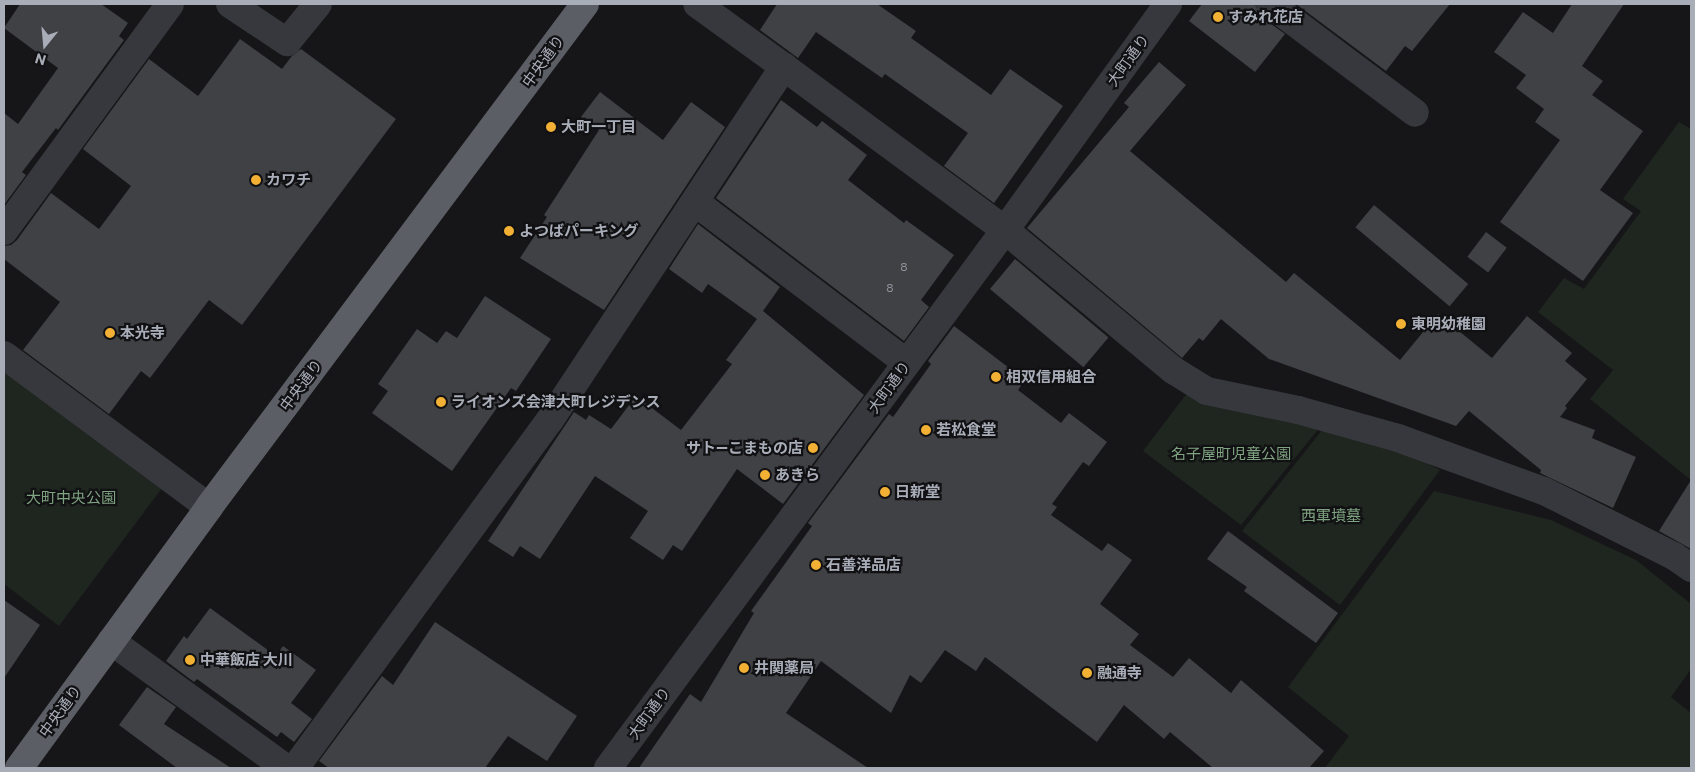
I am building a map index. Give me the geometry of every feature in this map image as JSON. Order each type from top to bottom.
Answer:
[{"type":"highway","name":"中央通り","points":[[19,768],[209,507],[585,4]]},
{"type":"street","points":[[4,231],[170,4]]},
{"type":"street","points":[[230,4],[287,42],[318,4]]},
{"type":"street","points":[[697,4],[1005,230],[1173,370],[1207,391],[1298,410],[1398,438],[1544,491],[1674,556],[1691,568]]},
{"type":"street","name":"大町通り","points":[[608,768],[1005,230],[1168,4]]},
{"type":"street","points":[[1270,4],[1415,113]]},
{"type":"street","points":[[295,768],[550,420],[784,67]]},
{"type":"street","points":[[695,202],[907,362]]},
{"type":"street","points":[[4,355],[209,507]]},
{"type":"street","points":[[111,641],[286,768]]},
{"type":"green space","points":[[1679,122],[1691,129],[1691,480],[1590,399],[1613,370],[1538,312],[1564,278],[1584,289],[1641,211],[1623,199]]},
{"type":"green space","name":"大町中央公園","points":[[4,366],[165,484],[59,626],[4,584]]},
{"type":"green space","name":"名子屋町児童公園","points":[[1191,388],[1324,422],[1241,525],[1143,451]]},
{"type":"green space","name":"西軍墳墓","points":[[1326,425],[1395,447],[1440,470],[1340,605],[1242,531]]},
{"type":"green space","points":[[1434,491],[1551,520],[1636,560],[1691,604],[1691,669],[1671,697],[1691,713],[1691,768],[1325,768],[1349,736],[1288,687]]},
{"type":"building","points":[[20,4],[101,4],[128,23],[119,36],[124,40],[58,130],[56,128],[22,172],[26,175],[4,205],[4,113],[18,124],[58,68],[4,28]]},
{"type":"building","points":[[777,4],[877,4],[916,31],[911,38],[991,95],[1010,69],[1063,106],[994,203],[944,166],[968,133],[885,74],[882,78],[816,32],[798,58],[760,30]]},
{"type":"building","points":[[1202,4],[1255,4],[1260,16],[1285,34],[1255,72],[1189,21]]},
{"type":"building","points":[[1296,4],[1450,4],[1412,51],[1405,46],[1386,71]]},
{"type":"building","points":[[1572,4],[1624,4],[1582,66],[1603,81],[1592,95],[1643,131],[1600,190],[1633,213],[1583,281],[1500,222],[1560,140],[1535,122],[1544,109],[1516,88],[1526,75],[1494,52],[1523,12],[1553,33]]},
{"type":"building","points":[[240,39],[282,69],[291,57],[301,49],[396,119],[242,325],[209,300],[150,378],[141,371],[109,414],[23,350],[60,302],[4,259],[4,246],[11,245],[17,240],[51,193],[99,229],[131,186],[83,149],[149,59],[198,96]]},
{"type":"building","points":[[1159,62],[1186,85],[1130,151],[1286,282],[1294,273],[1400,360],[1438,314],[1492,358],[1527,316],[1572,353],[1565,361],[1587,379],[1565,406],[1567,408],[1560,417],[1595,430],[1592,438],[1636,457],[1613,508],[1540,473],[1541,470],[1469,411],[1456,426],[1269,359],[1221,319],[1203,341],[1199,338],[1182,358],[1027,228],[1129,107],[1124,103]]},
{"type":"building","points":[[600,92],[663,140],[691,102],[725,127],[604,310],[520,258],[547,217],[544,215],[599,130],[581,117]]},
{"type":"building","points":[[781,100],[817,127],[822,121],[867,155],[848,180],[904,223],[906,220],[954,255],[921,300],[929,307],[904,341],[716,198]]},
{"type":"building","points":[[1374,205],[1468,284],[1450,306],[1355,227]]},
{"type":"building","points":[[698,224],[780,287],[763,311],[864,395],[783,504],[737,469],[682,551],[673,545],[663,560],[630,538],[648,511],[595,476],[540,559],[520,546],[513,557],[488,541],[574,412],[586,420],[589,415],[611,429],[636,396],[681,430],[732,364],[726,360],[757,319],[708,284],[702,293],[669,269]]},
{"type":"building","points":[[1486,232],[1507,248],[1488,272],[1467,257]]},
{"type":"building","points":[[1015,259],[1108,337],[1083,367],[990,289]]},
{"type":"building","name":"ライオンズ会津大町レジデンス","points":[[485,296],[551,339],[516,391],[511,388],[452,471],[372,413],[388,391],[378,384],[417,329],[437,343],[446,331],[457,338]]},
{"type":"building","points":[[954,326],[1025,380],[1018,390],[1061,423],[1069,413],[1107,442],[1089,466],[1083,462],[1052,504],[1057,507],[1051,515],[1102,551],[1108,543],[1132,560],[1100,604],[1139,634],[1130,645],[1173,677],[1189,658],[1231,693],[1241,680],[1324,751],[1309,768],[1213,768],[1170,732],[1164,739],[1124,705],[1097,742],[985,657],[976,671],[945,650],[921,683],[910,675],[891,713],[821,661],[786,713],[868,768],[639,768],[690,694],[701,702],[754,613],[751,611],[812,526],[808,523],[889,414],[893,417],[931,364],[928,361]]},
{"type":"building","points":[[1691,480],[1691,549],[1659,531]]},
{"type":"building","points":[[1228,531],[1338,613],[1316,643],[1244,591],[1247,587],[1207,559]]},
{"type":"building","points":[[4,600],[40,625],[4,678]]},
{"type":"building","points":[[210,608],[276,656],[283,646],[316,670],[291,703],[312,719],[294,742],[281,732],[277,737],[197,679],[194,682],[166,661],[184,636],[187,639]]},
{"type":"building","points":[[435,622],[577,716],[547,761],[508,736],[485,768],[329,768],[319,761],[382,676],[393,685]]},
{"type":"building","points":[[147,687],[176,707],[164,724],[231,768],[177,768],[119,725]]},
{"type":"place","name":"すみれ花店","points":[[1218,17]]},
{"type":"place","name":"大町一丁目","points":[[551,127]]},
{"type":"place","name":"カワチ","points":[[256,180]]},
{"type":"place","name":"よつばパーキング","points":[[509,231]]},
{"type":"place","name":"東明幼稚園","points":[[1401,324]]},
{"type":"place","name":"本光寺","points":[[110,333]]},
{"type":"place","name":"相双信用組合","points":[[996,377]]},
{"type":"place","name":"ライオンズ会津大町レジデンス","points":[[441,402]]},
{"type":"place","name":"若松食堂","points":[[926,430]]},
{"type":"place","name":"サト―こまもの店","points":[[813,448]]},
{"type":"place","name":"あきら","points":[[765,475]]},
{"type":"place","name":"日新堂","points":[[885,492]]},
{"type":"place","name":"石善洋品店","points":[[816,565]]},
{"type":"place","name":"中華飯店 大川","points":[[190,660]]},
{"type":"place","name":"井関薬局","points":[[744,668]]},
{"type":"place","name":"融通寺","points":[[1087,673]]}]
